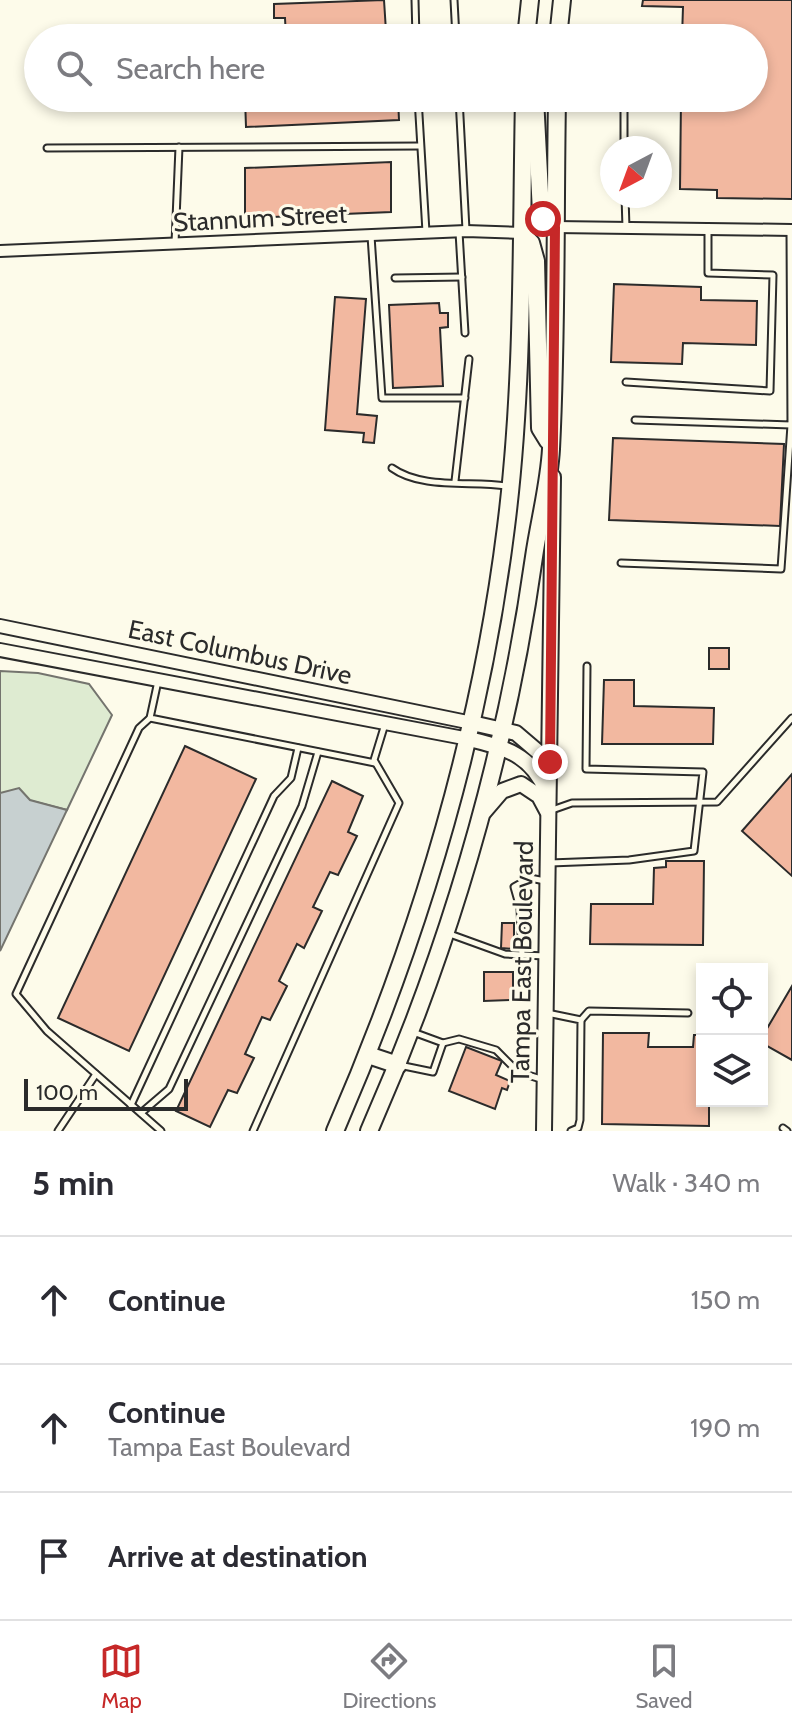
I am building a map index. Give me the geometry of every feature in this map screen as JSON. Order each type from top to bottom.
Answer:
[{"type":"main road","points":[[529,24],[530,0]]},
{"type":"main road","points":[[559,24],[562,0]]},
{"type":"main road","points":[[335,1131],[368,1055],[419,917],[470,731],[500,576],[519,385],[524,112]]},
{"type":"main road","points":[[536,112],[541,212],[555,227]]},
{"type":"main road","points":[[369,1131],[411,1032],[447,933],[484,812],[524,623],[551,449],[557,112]]},
{"type":"main road","points":[[521,233],[531,243],[536,261],[540,428],[551,449]]},
{"type":"main road","name":"Tampa East Boulevard","points":[[544,1131],[547,793],[554,634],[551,449]]},
{"type":"main road","points":[[470,731],[530,742],[550,762]]},
{"type":"main road","points":[[501,738],[540,774],[547,793]]},
{"type":"main road","points":[[484,812],[502,791],[521,784],[539,796],[547,811]]},
{"type":"main road","points":[[368,1055],[398,1065]]},
{"type":"street","points":[[555,227],[791,230]]},
{"type":"street","name":"Stannum Street","points":[[0,251],[463,231],[521,233]]},
{"type":"street","name":"East Columbus Drive","points":[[0,626],[162,658],[470,731]]},
{"type":"street","name":"East Columbus Drive","points":[[0,650],[386,723],[470,731]]},
{"type":"street","points":[[158,681],[162,658]]},
{"type":"lane","points":[[415,0],[416,24]]},
{"type":"lane","points":[[454,0],[455,24]]},
{"type":"lane","points":[[419,112],[426,233]]},
{"type":"lane","points":[[459,112],[465,333]]},
{"type":"lane","points":[[624,112],[624,136]]},
{"type":"lane","points":[[47,148],[420,146]]},
{"type":"lane","points":[[175,244],[179,147]]},
{"type":"lane","points":[[625,208],[626,229]]},
{"type":"lane","points":[[626,382],[770,391],[773,275],[708,273],[708,229]]},
{"type":"lane","points":[[621,563],[781,569],[791,425],[791,230]]},
{"type":"lane","points":[[371,235],[382,398],[465,398]]},
{"type":"lane","points":[[395,278],[462,277]]},
{"type":"lane","points":[[455,481],[469,359]]},
{"type":"lane","points":[[635,420],[791,425]]},
{"type":"lane","points":[[392,468],[415,481],[510,486]]},
{"type":"lane","points":[[547,863],[629,860],[694,851],[703,772],[586,769],[587,666]]},
{"type":"lane","points":[[158,681],[150,718],[139,728],[16,994],[47,1031],[161,1131]]},
{"type":"lane","points":[[150,718],[376,763]]},
{"type":"lane","points":[[547,811],[572,803],[717,802],[792,718]]},
{"type":"lane","points":[[253,1131],[399,803],[376,763],[386,723]]},
{"type":"lane","points":[[131,1105],[274,796],[291,778],[298,748]]},
{"type":"lane","points":[[141,1113],[169,1089],[302,806],[318,752]]},
{"type":"lane","points":[[522,955],[520,908],[514,887],[530,878],[547,882]]},
{"type":"lane","points":[[447,933],[505,954],[546,956]]},
{"type":"lane","points":[[571,1131],[578,1128],[580,1120],[581,1020],[589,1011],[688,1013]]},
{"type":"lane","points":[[545,1013],[581,1020]]},
{"type":"lane","points":[[411,1032],[443,1043],[459,1039],[496,1050],[518,1072],[545,1081]]},
{"type":"lane","points":[[398,1065],[433,1072],[443,1043]]},
{"type":"lane","points":[[58,1131],[96,1074]]},
{"type":"green space","points":[[0,671],[38,673],[89,684],[112,715],[67,810],[0,793]]},
{"type":"shaded area","points":[[19,788],[30,800],[67,810],[0,951],[0,793]]},
{"type":"building","points":[[384,0],[386,24],[285,24],[285,18],[274,18],[274,4]]},
{"type":"building","points":[[643,0],[792,0],[792,199],[717,198],[717,190],[680,189],[681,112],[768,112],[768,24],[682,24],[683,7],[642,6]]},
{"type":"building","points":[[245,112],[399,112],[399,120],[246,127]]},
{"type":"building","points":[[391,162],[391,212],[245,218],[245,168]]},
{"type":"building","points":[[614,284],[701,287],[701,300],[757,301],[756,345],[683,343],[682,364],[611,362]]},
{"type":"building","points":[[335,297],[366,299],[357,414],[377,416],[374,443],[363,442],[364,433],[325,430]]},
{"type":"building","points":[[439,303],[440,313],[448,313],[448,327],[440,328],[443,386],[393,388],[389,305]]},
{"type":"building","points":[[613,438],[784,444],[780,526],[609,520]]},
{"type":"building","points":[[709,648],[729,648],[729,669],[709,669]]},
{"type":"building","points":[[604,680],[634,680],[634,706],[714,708],[713,744],[602,744]]},
{"type":"building","points":[[185,746],[256,779],[129,1051],[58,1018]]},
{"type":"building","points":[[792,774],[792,876],[742,831]]},
{"type":"building","points":[[332,781],[363,796],[348,832],[357,836],[338,875],[330,872],[313,907],[322,911],[304,948],[297,944],[279,981],[287,986],[270,1020],[262,1017],[245,1054],[254,1058],[237,1093],[228,1090],[210,1127],[176,1111]]},
{"type":"building","points":[[666,861],[704,861],[703,945],[590,944],[591,904],[653,904],[654,868],[666,867]]},
{"type":"building","points":[[502,923],[514,923],[514,949],[501,948]]},
{"type":"building","points":[[484,972],[513,972],[513,1000],[484,1001]]},
{"type":"building","points":[[792,986],[792,1060],[768,1046],[768,1027]]},
{"type":"building","points":[[603,1033],[649,1033],[648,1047],[693,1047],[696,1035],[696,1107],[709,1107],[709,1126],[602,1124]]},
{"type":"building","points":[[466,1047],[502,1061],[496,1075],[510,1081],[507,1090],[502,1088],[495,1109],[449,1091]]},
{"type":"route","points":[[543,219],[555,227],[551,446],[554,634],[550,762]]}]
